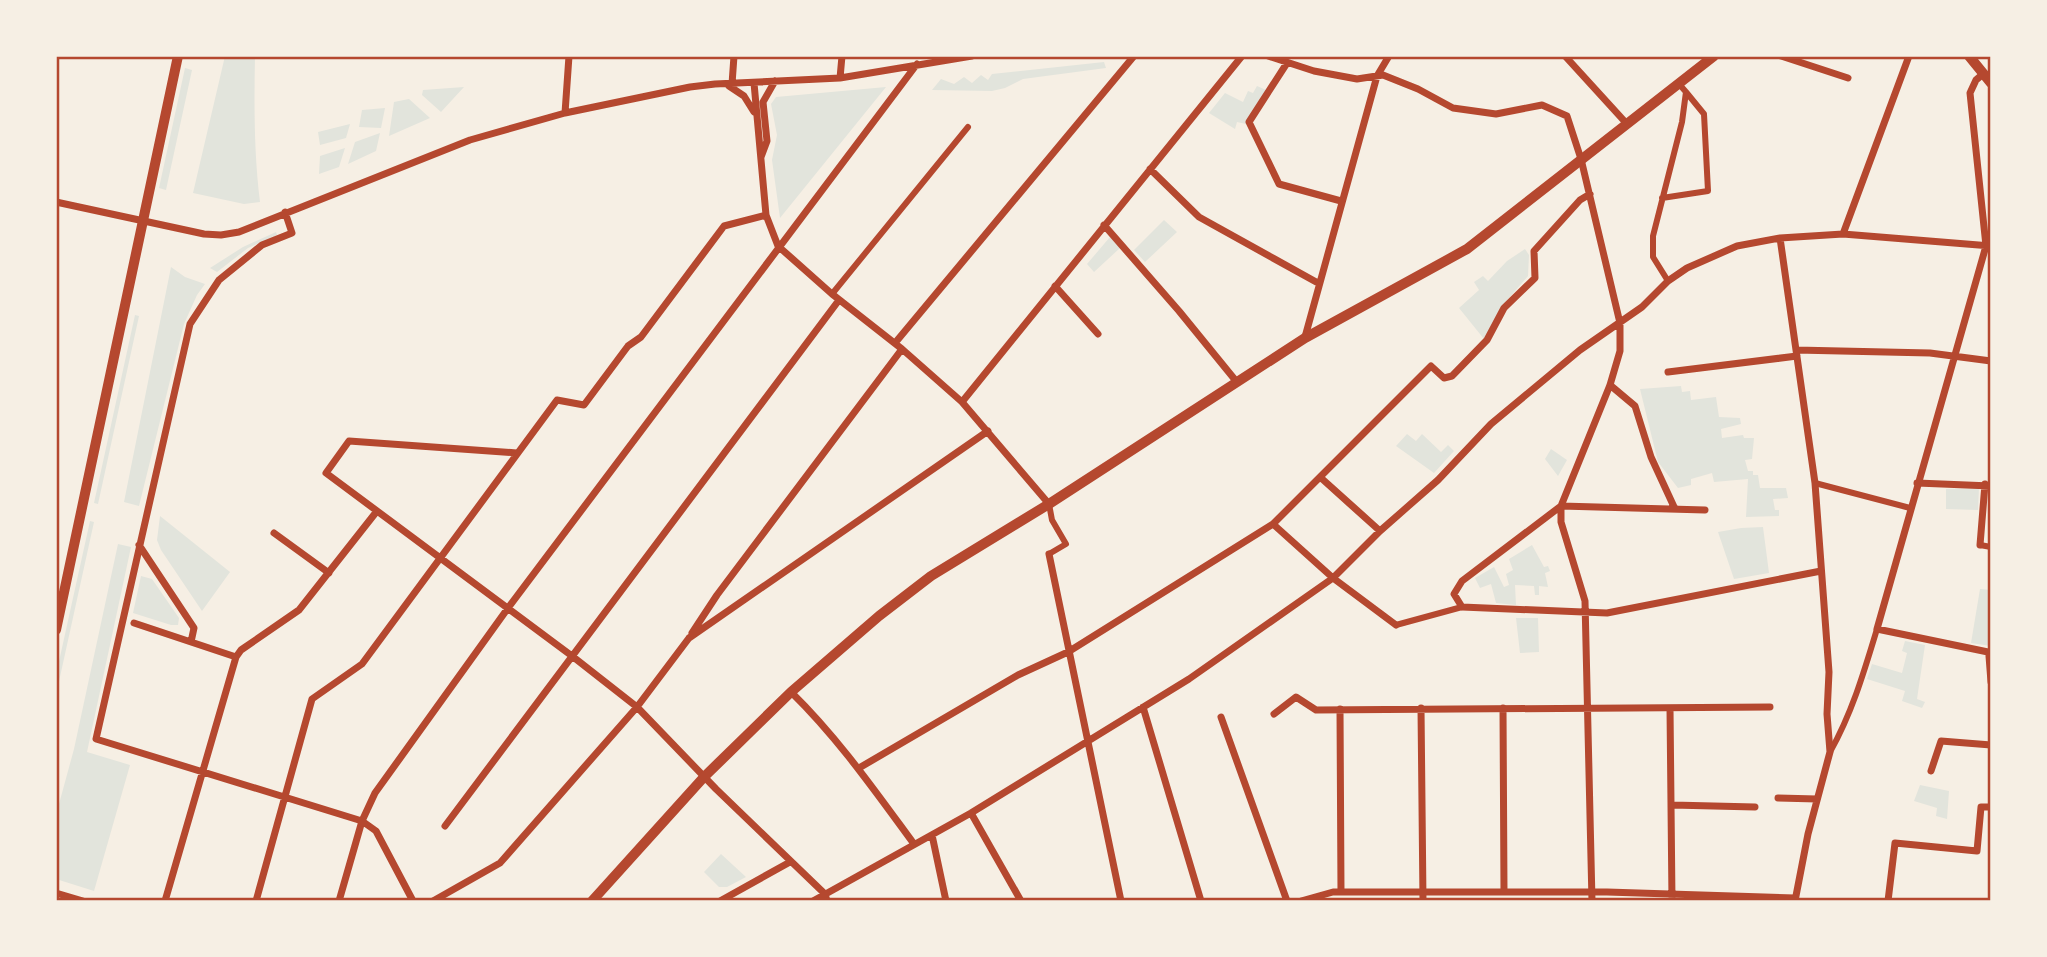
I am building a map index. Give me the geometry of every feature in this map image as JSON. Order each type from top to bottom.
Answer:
[{"type":"main road","points":[[592,901],[704,777],[791,692],[879,616],[931,576],[1049,504],[1305,338],[1467,249],[1627,124],[1683,88],[1714,56]]},
{"type":"main road","points":[[1970,56],[1991,83]]},
{"type":"street","points":[[56,630],[178,56]]},
{"type":"street","points":[[565,113],[569,56]]},
{"type":"street","points":[[728,84],[734,56]]},
{"type":"street","points":[[840,78],[842,56]]},
{"type":"street","points":[[56,202],[221,235],[239,232],[470,139],[565,113],[690,87],[840,78],[917,60],[972,56]]},
{"type":"street","points":[[1124,69],[1125,56]]},
{"type":"street","points":[[895,343],[1134,56]]},
{"type":"street","points":[[962,402],[1242,56]]},
{"type":"street","points":[[1268,56],[1314,71],[1357,79],[1383,75],[1419,89],[1452,108],[1496,114],[1542,104],[1567,116],[1590,194],[1620,323],[1620,351],[1610,385],[1561,506],[1561,522],[1585,601],[1586,613],[1592,901]]},
{"type":"street","points":[[1305,338],[1377,76],[1389,56]]},
{"type":"street","points":[[1565,56],[1627,124]]},
{"type":"street","points":[[1781,56],[1848,78]]},
{"type":"street","points":[[1843,234],[1909,56]]},
{"type":"street","points":[[339,901],[362,821],[375,793],[508,608],[917,60]]},
{"type":"street","points":[[1287,62],[1250,122],[1279,184],[1341,201]]},
{"type":"street","points":[[1301,901],[1333,892],[1591,892],[1672,897],[1795,899],[1830,752],[1860,689],[1953,357],[1989,246],[1970,93],[1976,80],[1983,74]]},
{"type":"street","points":[[761,158],[767,141],[763,102],[775,82]]},
{"type":"street","points":[[754,83],[766,215],[778,246],[962,402],[1049,504],[1052,520],[1066,544],[1049,554],[1121,901]]},
{"type":"street","points":[[728,84],[744,96],[756,115]]},
{"type":"street","points":[[1662,198],[1708,191],[1704,114],[1683,88]]},
{"type":"street","points":[[1668,281],[1653,257],[1653,236],[1682,122],[1683,88]]},
{"type":"street","points":[[445,825],[836,297],[968,127]]},
{"type":"street","points":[[1150,169],[1199,217],[1318,283]]},
{"type":"street","points":[[859,768],[1018,675],[1068,652],[1273,524],[1432,366],[1444,378],[1452,376],[1487,340],[1504,308],[1535,278],[1534,251],[1580,200],[1590,194]]},
{"type":"street","points":[[285,212],[292,233],[262,245],[219,280],[190,324],[96,739],[362,821],[376,831],[413,901]]},
{"type":"street","points":[[256,901],[312,699],[362,664],[557,400],[584,405],[628,346],[641,337],[724,226],[766,215]]},
{"type":"street","points":[[1104,225],[1179,310],[1236,381]]},
{"type":"street","points":[[813,901],[826,897],[971,813],[1189,679],[1333,578],[1380,531],[1438,480],[1491,424],[1580,350],[1642,307],[1668,281],[1687,268],[1737,246],[1780,238],[1843,234],[1989,246]]},
{"type":"street","points":[[1780,238],[1815,483],[1829,672],[1827,714],[1830,752]]},
{"type":"street","points":[[1055,286],[1098,334]]},
{"type":"street","points":[[433,901],[499,863],[637,707],[689,638],[717,595],[902,349]]},
{"type":"street","points":[[1668,372],[1797,353],[1930,353],[1991,361]]},
{"type":"street","points":[[1610,385],[1635,406],[1651,457],[1675,509]]},
{"type":"street","points":[[689,638],[988,431]]},
{"type":"street","points":[[517,453],[349,441],[326,473],[637,707],[826,897]]},
{"type":"street","points":[[1320,477],[1380,531]]},
{"type":"street","points":[[1815,483],[1910,508]]},
{"type":"street","points":[[1917,483],[1988,485],[1980,545],[1991,547]]},
{"type":"street","points":[[1462,607],[1454,594],[1462,581],[1561,506],[1705,510]]},
{"type":"street","points":[[165,901],[236,657],[241,650],[299,610],[377,511]]},
{"type":"street","points":[[1273,524],[1333,578],[1396,625],[1462,607],[1607,613],[1821,571]]},
{"type":"street","points":[[274,533],[329,573]]},
{"type":"street","points":[[139,545],[194,628],[191,642]]},
{"type":"street","points":[[134,623],[236,657]]},
{"type":"street","points":[[1877,629],[1989,652],[1991,682]]},
{"type":"street","points":[[791,692],[859,768],[914,844]]},
{"type":"street","points":[[1274,714],[1296,697],[1316,710],[1770,707]]},
{"type":"street","points":[[1143,707],[1201,901]]},
{"type":"street","points":[[1422,708],[1423,901]]},
{"type":"street","points":[[1503,708],[1504,892]]},
{"type":"street","points":[[1670,708],[1672,897]]},
{"type":"street","points":[[1339,709],[1340,892]]},
{"type":"street","points":[[1221,717],[1287,901]]},
{"type":"street","points":[[1931,771],[1941,741],[1991,746]]},
{"type":"street","points":[[1778,798],[1817,799]]},
{"type":"street","points":[[1672,805],[1755,807]]},
{"type":"street","points":[[1888,901],[1895,843],[1977,851],[1981,807],[1991,807]]},
{"type":"street","points":[[971,813],[1021,901]]},
{"type":"street","points":[[932,835],[946,901]]},
{"type":"street","points":[[720,901],[790,862]]},
{"type":"street","points":[[56,893],[83,901]]},
{"type":"shaded area","points":[[225,56],[255,56],[255,129],[260,202],[244,204],[193,193]]},
{"type":"shaded area","points":[[1104,62],[1106,68],[1023,79],[992,91],[932,90],[941,79],[954,84],[964,77],[972,83],[981,75],[988,80],[992,74]]},
{"type":"shaded area","points":[[185,68],[192,70],[166,190],[159,188]]},
{"type":"shaded area","points":[[1257,86],[1266,90],[1246,124],[1237,122],[1235,129],[1209,113],[1225,93],[1243,102],[1248,91],[1253,93]]},
{"type":"shaded area","points":[[464,87],[441,112],[422,95],[423,90]]},
{"type":"shaded area","points":[[886,87],[780,218],[772,160],[777,135],[771,104],[776,97]]},
{"type":"shaded area","points":[[409,99],[430,118],[389,136],[394,102]]},
{"type":"shaded area","points":[[385,108],[381,128],[359,127],[362,110]]},
{"type":"shaded area","points":[[350,124],[346,138],[320,145],[318,132]]},
{"type":"shaded area","points":[[380,133],[376,151],[348,164],[355,142]]},
{"type":"shaded area","points":[[345,148],[339,167],[319,174],[320,156]]},
{"type":"shaded area","points":[[1164,220],[1177,232],[1145,262],[1134,250]]},
{"type":"shaded area","points":[[276,232],[277,235],[248,248],[217,272],[210,268],[243,247]]},
{"type":"shaded area","points":[[1110,237],[1120,248],[1094,272],[1087,264]]},
{"type":"shaded area","points":[[1525,249],[1529,255],[1528,276],[1503,305],[1484,339],[1459,308],[1479,290],[1474,282],[1483,276],[1488,281],[1507,261]]},
{"type":"shaded area","points":[[171,267],[185,277],[205,284],[184,324],[139,506],[124,502]]},
{"type":"shaded area","points":[[135,315],[139,316],[98,504],[94,503]]},
{"type":"shaded area","points":[[1681,386],[1682,392],[1690,391],[1691,400],[1716,397],[1719,417],[1740,418],[1741,424],[1721,429],[1722,438],[1743,435],[1744,438],[1754,438],[1752,459],[1745,460],[1748,471],[1758,475],[1760,488],[1786,488],[1788,498],[1773,499],[1779,516],[1746,517],[1748,479],[1714,482],[1712,473],[1691,479],[1691,485],[1678,488],[1658,462],[1640,389]]},
{"type":"shaded area","points":[[1407,434],[1416,441],[1422,434],[1441,452],[1448,445],[1454,451],[1434,473],[1396,446]]},
{"type":"shaded area","points":[[1551,449],[1567,460],[1558,476],[1545,459]]},
{"type":"shaded area","points":[[1979,488],[1978,510],[1946,509],[1946,489]]},
{"type":"shaded area","points":[[160,516],[230,572],[202,611],[161,550],[157,540]]},
{"type":"shaded area","points":[[90,521],[94,522],[56,695],[56,675]]},
{"type":"shaded area","points":[[1763,527],[1769,573],[1734,579],[1718,532]]},
{"type":"shaded area","points":[[118,544],[131,547],[87,752],[130,765],[94,891],[56,879],[56,815],[74,749]]},
{"type":"shaded area","points":[[1532,545],[1544,567],[1548,566],[1550,571],[1545,573],[1548,587],[1539,586],[1539,595],[1535,595],[1534,586],[1515,585],[1516,605],[1496,603],[1491,584],[1480,588],[1475,578],[1494,567],[1504,587],[1509,585],[1506,574],[1513,570],[1509,559]]},
{"type":"shaded area","points":[[141,576],[152,579],[179,618],[178,625],[133,613]]},
{"type":"shaded area","points":[[1980,589],[1991,590],[1991,646],[1971,643]]},
{"type":"shaded area","points":[[1516,618],[1538,618],[1539,652],[1520,653]]},
{"type":"shaded area","points":[[1905,641],[1925,645],[1917,699],[1925,702],[1922,708],[1902,701],[1905,691],[1867,679],[1872,664],[1902,673],[1907,653],[1902,651]]},
{"type":"shaded area","points":[[1920,785],[1949,791],[1947,819],[1936,816],[1937,808],[1914,801]]},
{"type":"shaded area","points":[[721,854],[746,877],[727,887],[719,887],[704,872]]}]
